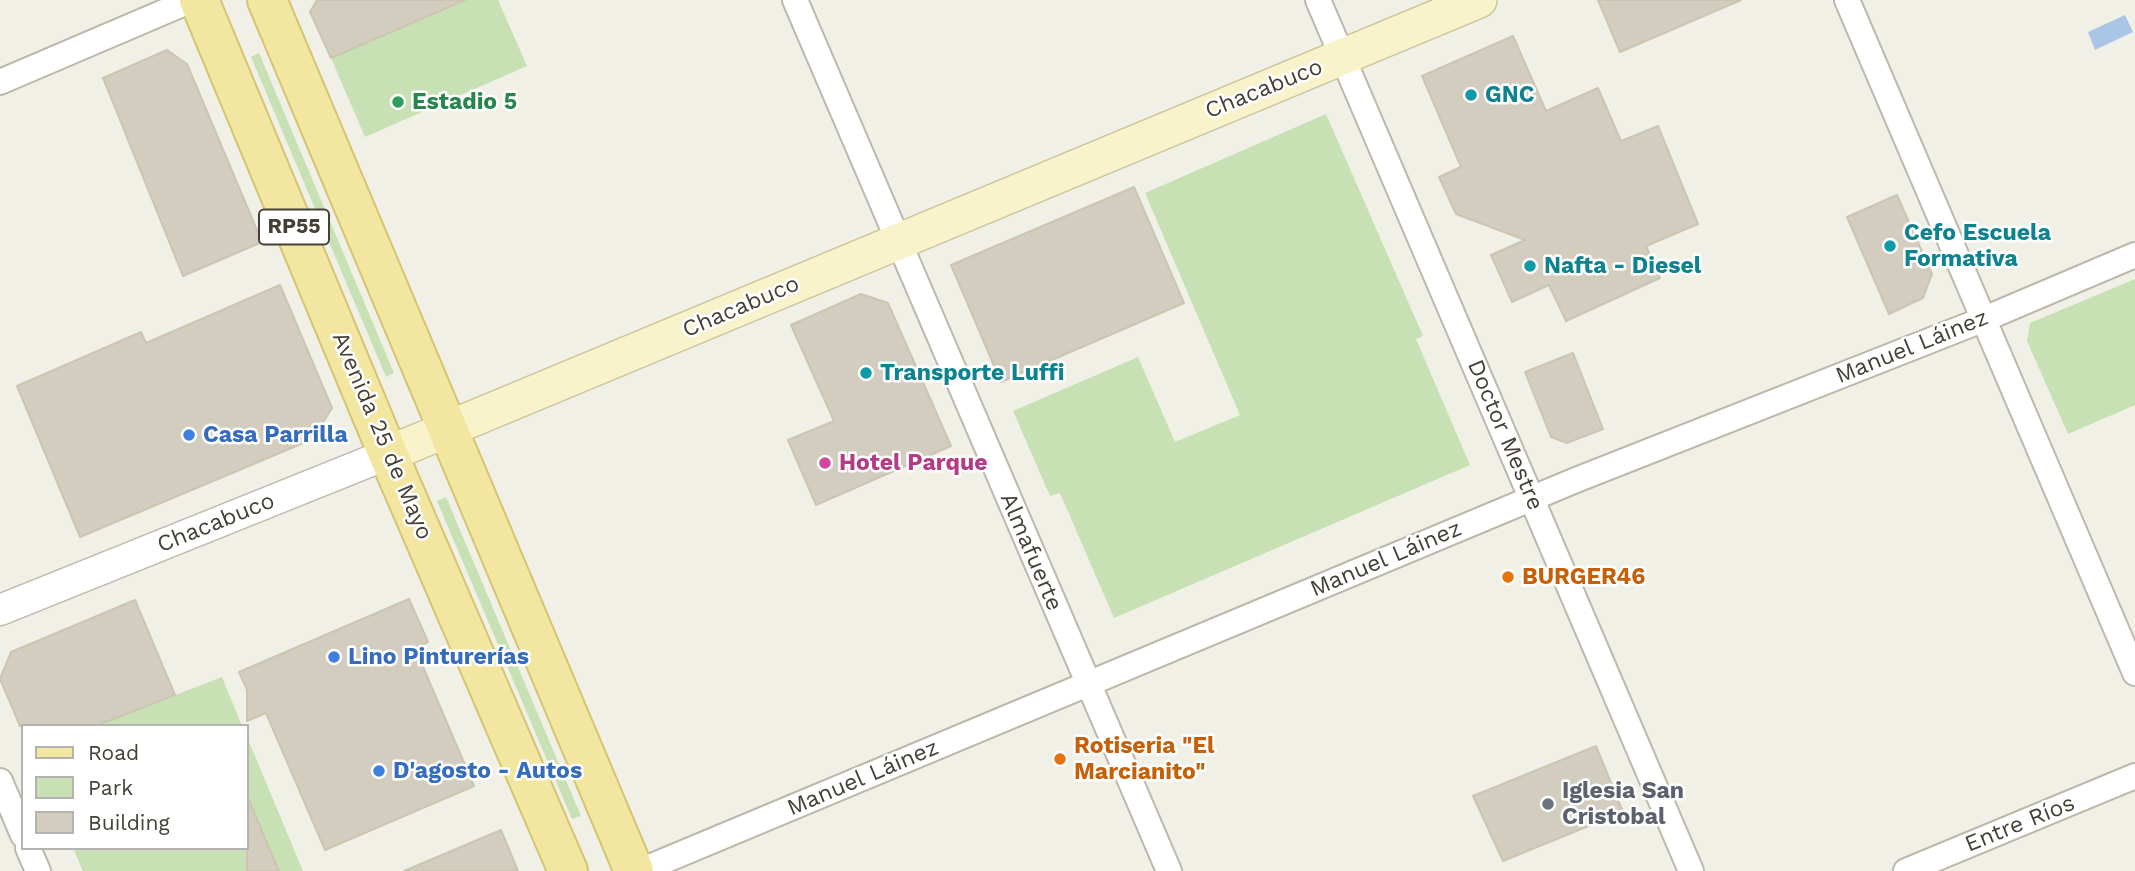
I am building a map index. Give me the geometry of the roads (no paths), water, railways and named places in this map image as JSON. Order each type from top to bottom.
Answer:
[{"type":"main road","name":"Avenida 25 de Mayo","points":[[199,0],[388,453],[568,871]]},
{"type":"main road","name":"RP55","points":[[267,0],[634,871]]},
{"type":"main road","name":"Chacabuco","points":[[388,453],[449,431],[897,241],[1479,0]]},
{"type":"street","points":[[0,82],[192,0]]},
{"type":"street","name":"Almafuerte","points":[[795,0],[1169,871]]},
{"type":"street","name":"Doctor Mestre","points":[[1318,0],[1691,871]]},
{"type":"street","points":[[1847,0],[2135,673]]},
{"type":"street","name":"Manuel Láinez","points":[[640,871],[1532,498],[1982,320],[2135,255]]},
{"type":"street","name":"Chacabuco","points":[[0,610],[388,453]]},
{"type":"street","name":"Entre Ríos","points":[[1906,871],[2135,776]]},
{"type":"street","points":[[0,781],[21,830]]},
{"type":"street","points":[[29,850],[38,871]]},
{"type":"water","points":[[2125,15],[2133,32],[2095,50],[2088,32]]},
{"type":"place","name":"GNC","points":[[1471,95]]},
{"type":"place","name":"Estadio 5","points":[[398,102]]},
{"type":"place","name":"Cefo Escuela Formativa","points":[[1890,246]]},
{"type":"place","name":"Nafta - Diesel","points":[[1530,266]]},
{"type":"place","name":"Transporte Luffi","points":[[866,373]]},
{"type":"place","name":"Casa Parrilla","points":[[189,435]]},
{"type":"place","name":"Hotel Parque","points":[[825,463]]},
{"type":"place","name":"BURGER46","points":[[1508,577]]},
{"type":"place","name":"Lino Pinturerías","points":[[334,657]]},
{"type":"place","name":"Rotiseria \"El Marcianito\"","points":[[1060,759]]},
{"type":"place","name":"D'agosto - Autos","points":[[379,771]]},
{"type":"place","name":"Iglesia San Cristobal","points":[[1548,804]]}]
